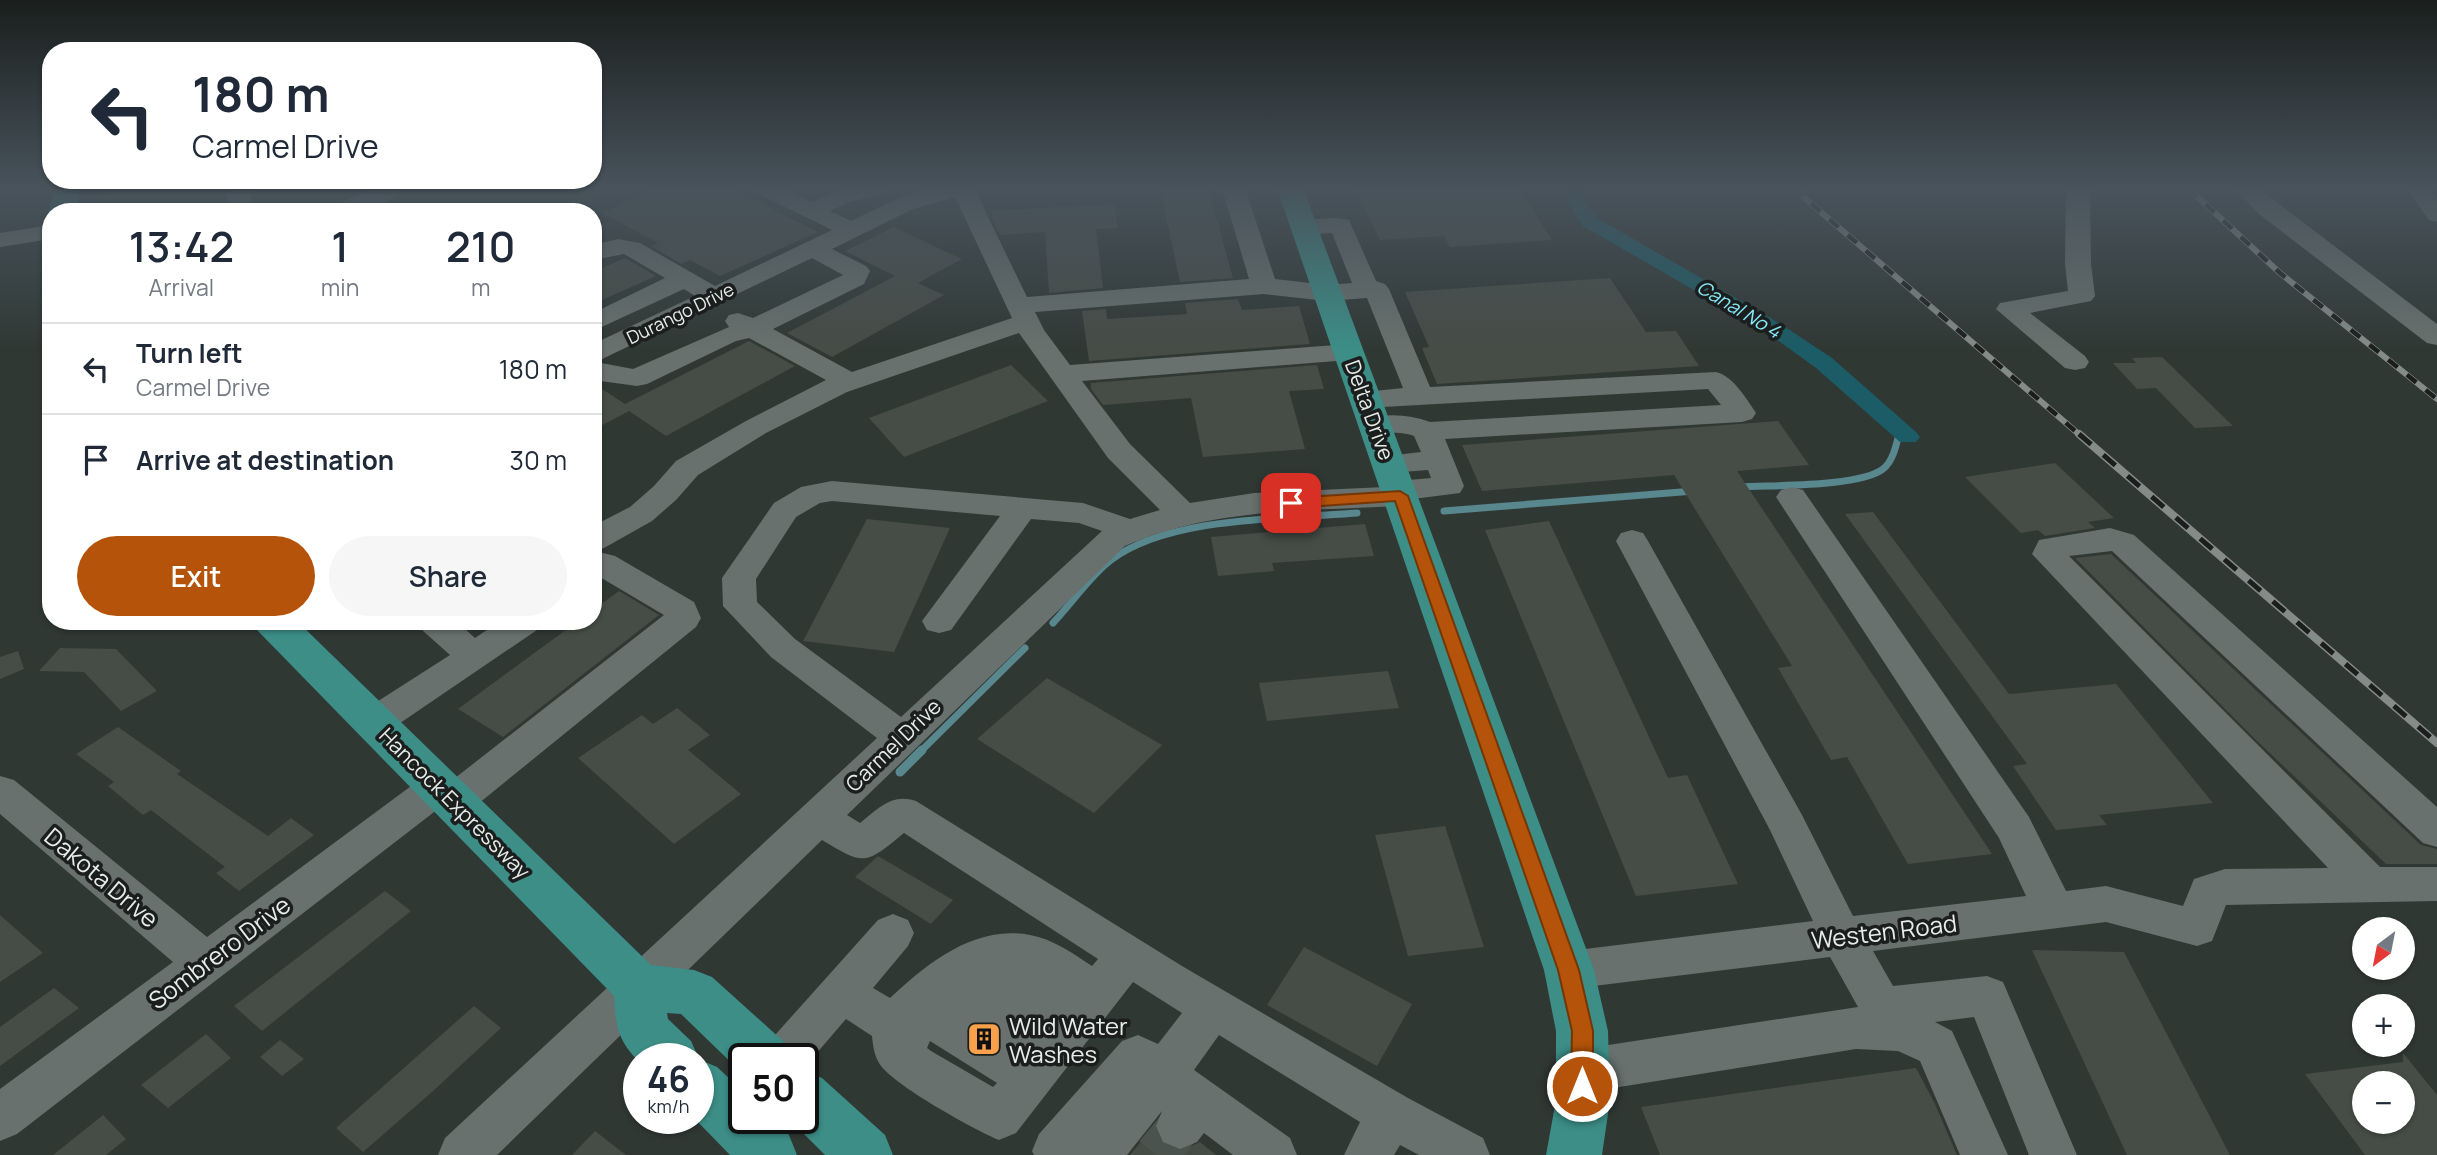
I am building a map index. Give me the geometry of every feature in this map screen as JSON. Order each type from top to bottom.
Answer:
[{"type":"main road","name":"Delta Drive","points":[[1320,242],[1334,266],[1349,352],[1569,970],[1582,1031],[1583,1100],[1574,1155]]},
{"type":"main road","name":"Hancock Expressway","points":[[281,630],[638,986]]},
{"type":"main road","points":[[656,1043],[643,1030],[638,986],[694,993],[747,1043]]},
{"type":"main road","points":[[714,1101],[769,1155]]},
{"type":"main road","points":[[819,1112],[865,1155]]},
{"type":"street","name":"Durango Drive","points":[[602,345],[708,299],[824,242]]},
{"type":"street","points":[[988,242],[1023,314],[1063,374],[1119,451],[1182,513]]},
{"type":"street","points":[[1250,242],[1264,286]]},
{"type":"street","points":[[2075,362],[2009,309],[2082,296],[2078,242]]},
{"type":"street","points":[[2314,242],[2437,337]]},
{"type":"street","points":[[602,250],[618,246],[631,248],[684,279],[752,329],[850,382]]},
{"type":"street","points":[[602,374],[637,378],[727,335],[752,329],[855,279],[857,271],[811,248]]},
{"type":"street","points":[[602,550],[665,493],[687,468],[756,427],[850,382],[1023,314],[1264,286],[1334,266],[1376,289],[1420,396]]},
{"type":"street","points":[[602,319],[684,279]]},
{"type":"street","points":[[1063,374],[1349,352]]},
{"type":"street","points":[[1716,380],[1742,413],[1427,431],[1370,412],[1420,396],[1716,380]]},
{"type":"street","points":[[1450,394],[1466,430]]},
{"type":"street","name":"Carmel Drive","points":[[462,1155],[1114,538],[1140,524],[1182,513],[1396,484],[1439,460],[1427,431]]},
{"type":"street","points":[[902,737],[783,648],[740,606],[739,578],[785,510],[812,494],[832,491],[1083,513],[1129,530]]},
{"type":"street","points":[[1792,497],[2015,829],[2054,910]]},
{"type":"street","points":[[939,621],[1023,507]]},
{"type":"street","points":[[2437,831],[2123,543],[2110,539],[2050,548],[2048,554],[2371,885],[2437,884]]},
{"type":"street","points":[[1632,541],[1788,826],[1841,936],[1882,1007],[1987,996],[2053,1155]]},
{"type":"street","name":"Sombrero Drive","points":[[0,1118],[205,962],[447,794],[684,618],[682,610],[602,560]]},
{"type":"street","points":[[444,630],[474,656]]},
{"type":"street","points":[[374,722],[512,630]]},
{"type":"street","name":"Dakota Drive","points":[[0,791],[205,962]]},
{"type":"street","points":[[817,817],[862,844],[902,813],[1213,1007],[1391,1114],[1466,1155]]},
{"type":"street","name":"Westen Road","points":[[1569,970],[2106,904],[2197,929],[2209,891],[2225,887],[2371,885]]},
{"type":"street","points":[[1034,954],[1068,917]]},
{"type":"street","points":[[797,1043],[893,933]]},
{"type":"street","points":[[928,994],[1000,952],[1034,954]]},
{"type":"street","points":[[1034,954],[1053,1049]]},
{"type":"street","points":[[1053,1049],[1128,955]]},
{"type":"street","points":[[841,992],[928,994],[1053,1049]]},
{"type":"street","points":[[928,994],[1053,1049]]},
{"type":"street","points":[[1096,1155],[1163,1075],[1213,1007]]},
{"type":"street","points":[[1582,1071],[1856,1028],[1898,1030],[1924,1037],[1936,1046],[1984,1155]]},
{"type":"street","points":[[1061,1155],[1056,1151],[1138,1056],[1163,1075],[1190,1114],[1251,1149]]},
{"type":"street","points":[[1368,1155],[1391,1114]]},
{"type":"building","points":[[656,242],[796,242],[720,276],[690,260],[681,264],[651,246],[658,243]]},
{"type":"building","points":[[863,242],[925,242],[962,259],[918,283],[944,295],[832,357],[787,333],[895,276],[845,251]]},
{"type":"building","points":[[1046,242],[1098,242],[1103,288],[1049,293]]},
{"type":"building","points":[[1171,242],[1223,242],[1233,278],[1180,282]]},
{"type":"building","points":[[1447,242],[1524,242],[1450,247]]},
{"type":"building","points":[[625,258],[656,276],[602,300],[602,268]]},
{"type":"building","points":[[1610,278],[1646,332],[1676,331],[1699,366],[1437,384],[1422,348],[1429,347],[1405,292]]},
{"type":"building","points":[[1238,299],[1242,310],[1299,306],[1310,344],[1089,361],[1082,311],[1106,309],[1107,319],[1187,314],[1185,303]]},
{"type":"building","points":[[749,341],[795,366],[666,436],[629,411],[602,425],[602,389],[625,404]]},
{"type":"building","points":[[2162,357],[2233,426],[2195,428],[2156,388],[2137,389],[2113,363],[2136,363],[2132,358]]},
{"type":"building","points":[[1011,365],[1048,401],[904,457],[869,418]]},
{"type":"building","points":[[1317,365],[1324,389],[1289,391],[1305,449],[1203,457],[1191,398],[1103,405],[1091,389],[1091,383]]},
{"type":"building","points":[[1778,421],[1809,465],[1737,471],[1992,854],[1908,864],[1847,757],[1831,760],[1778,668],[1792,666],[1674,475],[1482,491],[1462,445]]},
{"type":"building","points":[[2055,463],[2114,518],[2088,522],[2095,528],[2045,536],[2038,530],[2021,533],[1965,477]]},
{"type":"building","points":[[1873,512],[2009,694],[2116,684],[2213,803],[2099,815],[2107,825],[2056,830],[2013,766],[2027,764],[1845,514]]},
{"type":"building","points":[[867,519],[950,528],[894,652],[803,641]]},
{"type":"building","points":[[1549,521],[1668,778],[1687,775],[1738,884],[1636,896],[1485,530]]},
{"type":"building","points":[[1365,524],[1374,556],[1272,563],[1274,571],[1218,576],[1211,537]]},
{"type":"building","points":[[2111,554],[2421,845],[2437,849],[2437,864],[2386,864],[2255,739],[2075,558]]},
{"type":"building","points":[[619,591],[659,615],[503,737],[458,709],[566,630],[602,630],[602,603]]},
{"type":"building","points":[[60,648],[116,649],[157,691],[121,711],[84,672],[39,671]]},
{"type":"building","points":[[18,651],[24,669],[0,679],[0,657]]},
{"type":"building","points":[[1388,671],[1399,708],[1267,721],[1259,683]]},
{"type":"building","points":[[1047,678],[1162,745],[1094,813],[977,739]]},
{"type":"building","points":[[677,708],[710,735],[688,750],[741,794],[674,844],[578,758],[642,715],[653,724]]},
{"type":"building","points":[[118,727],[181,771],[177,774],[268,836],[291,818],[314,835],[239,891],[216,873],[225,867],[151,810],[143,815],[108,786],[114,782],[76,754]]},
{"type":"building","points":[[1445,826],[1484,947],[1408,956],[1375,835]]},
{"type":"building","points":[[878,856],[953,900],[931,924],[855,877]]},
{"type":"building","points":[[385,891],[411,911],[262,1031],[234,1006]]},
{"type":"building","points":[[0,915],[43,953],[0,982]]},
{"type":"building","points":[[1304,947],[1412,1004],[1377,1066],[1267,1005]]},
{"type":"building","points":[[2032,950],[2124,952],[2230,1155],[2127,1155]]},
{"type":"building","points":[[54,988],[79,1008],[0,1066],[0,1027]]},
{"type":"building","points":[[474,1006],[501,1028],[432,1092],[363,1152],[336,1128]]},
{"type":"building","points":[[206,1034],[231,1058],[168,1108],[141,1085]]},
{"type":"building","points":[[280,1040],[304,1059],[282,1076],[260,1057]]},
{"type":"building","points":[[2403,1057],[2406,1057],[2437,1095],[2437,1155],[2365,1155],[2305,1074],[2403,1062]]},
{"type":"building","points":[[1916,1068],[1957,1155],[1660,1155],[1641,1107]]},
{"type":"building","points":[[103,1115],[126,1139],[106,1155],[53,1155]]},
{"type":"building","points":[[1154,1126],[1162,1144],[1181,1151],[1200,1142],[1216,1155],[1130,1155]]},
{"type":"building","points":[[595,1131],[626,1155],[572,1155]]},
{"type":"waterway","name":"Canal No 4","points":[[1624,242],[1772,327],[1824,363],[1908,437]]},
{"type":"waterway","name":"Canal No 4","points":[[1898,436],[1900,429]]},
{"type":"waterway","points":[[1741,487],[1836,482],[1872,475],[1889,462],[1899,434]]},
{"type":"waterway","points":[[1444,511],[1694,491]]},
{"type":"waterway","points":[[1053,623],[1111,560],[1135,546],[1164,535],[1229,522],[1357,513]]},
{"type":"waterway","points":[[920,752],[1025,648]]},
{"type":"waterway","points":[[900,772],[920,752]]},
{"type":"tunnel","points":[[1156,1155],[1180,1126]]},
{"type":"railway","points":[[1856,242],[2081,436]]},
{"type":"railway","points":[[2246,242],[2280,273],[2437,399]]},
{"type":"railway","points":[[2079,434],[2437,743]]},
{"type":"place","name":"Wild Water Washes","points":[[984,1039]]},
{"type":"route","points":[[1291,503],[1400,496],[1569,970],[1582,1031],[1582,1086]]}]
